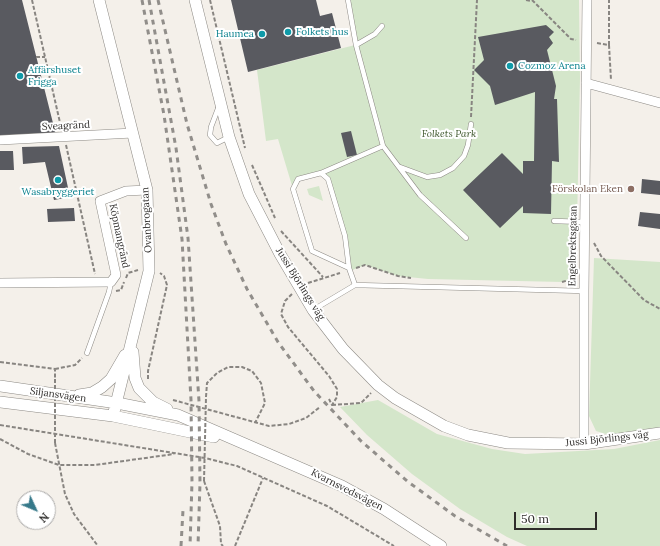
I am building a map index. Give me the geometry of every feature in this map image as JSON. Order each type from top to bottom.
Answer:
[{"type":"street","name":"Ovanbrogatan","points":[[99,0],[147,190],[150,271],[113,416]]},
{"type":"street","name":"Jussi Björlings väg","points":[[195,0],[229,137],[248,194],[280,254],[313,310],[343,349],[378,385],[395,398],[444,426],[468,435],[508,443],[584,444],[660,433]]},
{"type":"street","name":"Engelbrektsgatan","points":[[584,444],[584,222],[587,0]]},
{"type":"street","points":[[586,83],[660,103]]},
{"type":"street","name":"Sveagränd","points":[[0,140],[133,133]]},
{"type":"street","name":"Köpmangränd","points":[[111,282],[116,275],[100,201],[126,191],[147,190]]},
{"type":"street","points":[[0,283],[111,282]]},
{"type":"street","points":[[70,396],[92,393],[102,387],[111,378],[132,343]]},
{"type":"street","points":[[132,343],[135,378],[139,388],[153,402],[178,415]]},
{"type":"street","name":"Siljansvägen","points":[[0,386],[116,403]]},
{"type":"street","name":"Siljansvägen","points":[[0,402],[113,416]]},
{"type":"street","name":"Kvarnsvedsvägen","points":[[116,403],[178,415],[342,486],[384,509],[441,546]]},
{"type":"street","name":"Kvarnsvedsvägen","points":[[113,416],[194,431],[247,446]]},
{"type":"lane","points":[[348,0],[356,45],[383,146],[420,194],[466,238]]},
{"type":"lane","points":[[356,45],[375,34],[382,26]]},
{"type":"lane","points":[[220,103],[211,127],[210,135],[217,143],[229,137]]},
{"type":"lane","points":[[399,166],[427,177],[440,175],[453,168],[464,156],[468,145],[471,124]]},
{"type":"lane","points":[[349,268],[312,250],[293,189],[298,179],[321,173],[383,146]]},
{"type":"lane","points":[[321,173],[328,179],[343,229],[349,268],[354,285]]},
{"type":"lane","points":[[554,221],[584,222]]},
{"type":"lane","points":[[87,353],[109,292],[111,282]]},
{"type":"lane","points":[[313,310],[354,285],[584,291]]},
{"type":"path","points":[[210,0],[247,155]]},
{"type":"path","points":[[471,124],[477,0]]},
{"type":"path","points":[[526,0],[532,1],[571,39],[609,45]]},
{"type":"path","points":[[609,0],[611,90]]},
{"type":"path","points":[[36,57],[45,57]]},
{"type":"path","points":[[250,162],[277,223]]},
{"type":"path","points":[[280,230],[323,277]]},
{"type":"path","points":[[584,232],[595,244],[600,256],[644,300],[660,309]]},
{"type":"path","points":[[365,265],[398,276],[413,278]]},
{"type":"path","points":[[109,292],[120,290],[128,274],[135,269],[150,271],[164,276],[168,285],[148,371],[149,386]]},
{"type":"path","points":[[556,282],[572,279],[576,273]]},
{"type":"path","points":[[0,362],[55,369],[75,365],[87,353]]},
{"type":"path","points":[[223,546],[221,544],[220,526],[204,480],[207,383],[217,373],[228,367],[242,367],[252,371],[261,383],[265,403],[255,423]]},
{"type":"path","points":[[55,369],[56,443],[65,494],[74,514],[98,546]]},
{"type":"path","points":[[169,399],[269,426],[289,424],[306,418],[320,407]]},
{"type":"path","points":[[332,405],[361,403]]},
{"type":"path","points":[[0,425],[178,454],[236,466],[327,506],[394,546]]},
{"type":"path","points":[[0,439],[28,454],[59,465],[95,465],[178,454]]},
{"type":"path","points":[[235,546],[263,478]]},
{"type":"green space","name":"Folkets Park","points":[[348,0],[579,0],[580,78],[576,273],[572,279],[563,282],[428,279],[398,276],[365,265],[350,271],[345,236],[328,179],[321,173],[298,179],[293,189],[278,139],[266,141],[257,70],[355,45]]},
{"type":"green space","points":[[319,186],[323,201],[309,195],[307,189]]},
{"type":"green space","points":[[594,258],[660,262],[660,431],[619,438],[596,431],[589,416]]},
{"type":"green space","points":[[378,400],[437,434],[492,449],[525,454],[614,449],[660,440],[660,546],[527,546],[507,537],[460,509],[412,474],[367,435],[340,407]]},
{"type":"building","name":"Affärshuset Frigga","points":[[0,0],[22,0],[56,135],[0,138]]},
{"type":"building","name":"Folkets hus","points":[[231,0],[316,0],[320,16],[332,13],[341,48],[248,72]]},
{"type":"building","points":[[546,25],[554,32],[549,37],[553,43],[547,50],[556,86],[554,99],[557,99],[559,162],[552,161],[551,214],[523,213],[523,206],[500,228],[463,190],[502,153],[523,174],[523,161],[534,161],[535,92],[495,105],[490,86],[474,70],[484,60],[478,37]]},
{"type":"building","points":[[351,131],[357,155],[347,157],[341,133]]},
{"type":"building","name":"Wasabryggeriet","points":[[59,146],[70,197],[54,200],[45,162],[23,164],[22,147]]},
{"type":"building","points":[[0,151],[13,151],[14,170],[0,170]]},
{"type":"building","points":[[642,179],[660,181],[660,195],[641,193]]},
{"type":"building","points":[[74,208],[75,221],[48,222],[47,209]]},
{"type":"building","points":[[640,212],[660,214],[660,229],[638,226]]},
{"type":"railway","points":[[142,0],[164,115],[182,239],[191,400],[192,482],[190,546]]},
{"type":"railway","points":[[149,0],[176,148],[188,238],[199,401],[200,483],[198,546]]},
{"type":"railway","points":[[158,0],[187,124],[211,204],[226,244],[247,289],[278,342],[314,391],[361,441],[407,481],[455,516],[507,546]]},
{"type":"railway","points":[[181,546],[183,510]]},
{"type":"place","name":"Folkets hus","points":[[288,32]]},
{"type":"place","name":"Haumea","points":[[262,34]]},
{"type":"place","name":"Cozmoz Arena","points":[[510,66]]},
{"type":"place","name":"Affärshuset Frigga","points":[[20,76]]},
{"type":"place","name":"Wasabryggeriet","points":[[58,180]]},
{"type":"place","name":"Förskolan Eken","points":[[631,189]]}]
